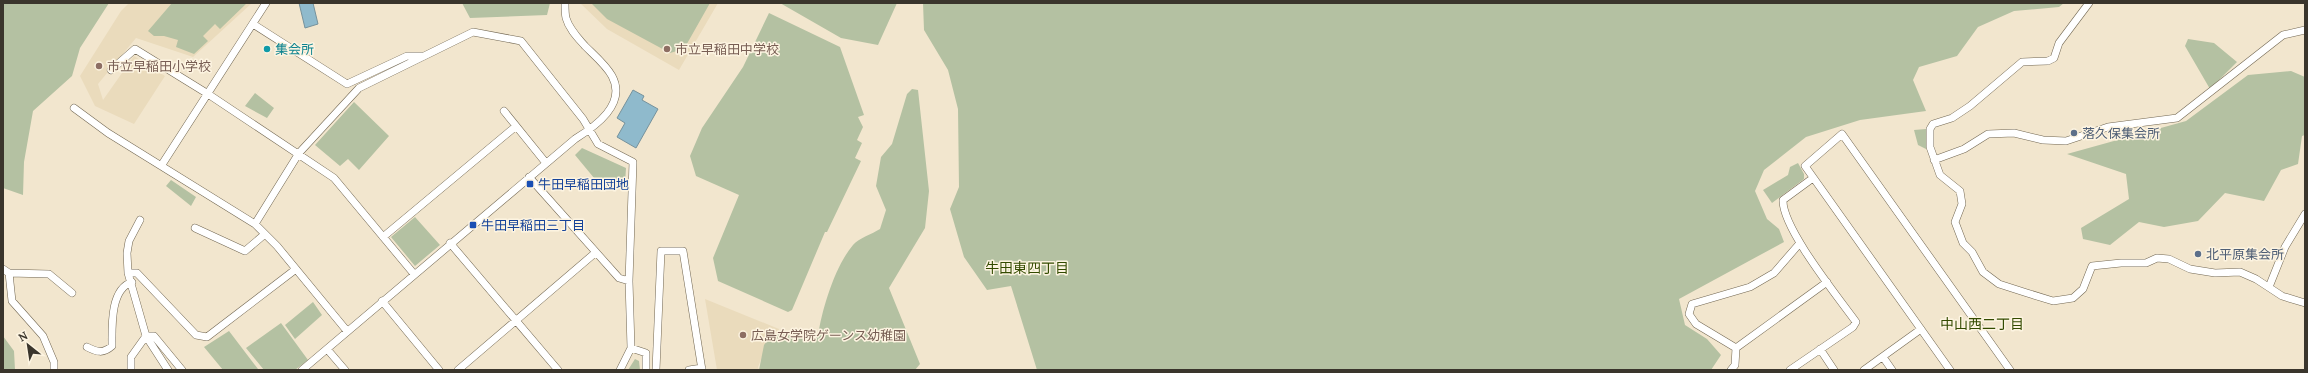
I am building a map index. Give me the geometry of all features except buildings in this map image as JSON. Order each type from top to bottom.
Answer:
[{"type":"street","points":[[161,166],[266,3]]},
{"type":"street","points":[[302,370],[450,243],[546,163],[589,130],[608,112],[615,100],[616,87],[612,75],[576,35],[566,19],[565,3]]},
{"type":"street","points":[[2089,3],[2059,43],[2054,58],[2048,61],[2022,62],[1970,106],[1952,118],[1933,124],[1930,129],[1930,147],[1940,175],[1960,191],[1962,204],[1955,222],[1963,243],[1972,252],[1983,272],[1999,284],[2053,301],[2073,298],[2083,289],[2092,266],[2121,262],[2146,263],[2157,258],[2169,260],[2190,269],[2215,273],[2240,272],[2269,287],[2282,296],[2305,303]]},
{"type":"street","points":[[253,24],[347,84],[406,56],[425,56]]},
{"type":"street","points":[[1934,160],[1964,150],[1988,134],[2014,133],[2043,140],[2066,141],[2108,127],[2177,118],[2282,35],[2305,30]]},
{"type":"street","points":[[255,224],[299,154],[359,88],[474,32],[521,41],[598,144],[633,162],[629,281],[631,348],[620,370]]},
{"type":"street","points":[[111,70],[135,49],[208,94],[299,154],[334,178],[414,274]]},
{"type":"street","points":[[74,108],[108,133],[255,224],[277,246],[347,331]]},
{"type":"street","points":[[504,111],[515,127],[546,163]]},
{"type":"street","points":[[383,237],[515,127]]},
{"type":"street","points":[[1950,370],[1805,166],[1842,134],[2010,370]]},
{"type":"street","points":[[529,177],[595,253],[619,278],[629,281]]},
{"type":"street","points":[[1790,370],[1853,327],[1856,322],[1800,243],[1782,209],[1783,200],[1813,178]]},
{"type":"street","points":[[2269,287],[2285,247],[2305,214]]},
{"type":"street","points":[[140,220],[129,241],[127,253],[128,273],[132,282],[146,336],[168,370]]},
{"type":"street","points":[[195,228],[245,251],[265,234]]},
{"type":"street","points":[[450,243],[558,370]]},
{"type":"street","points":[[1736,348],[1696,324],[1689,314],[1692,304],[1750,287],[1774,273],[1800,243]]},
{"type":"street","points":[[656,370],[661,251],[683,251],[702,369],[689,370]]},
{"type":"street","points":[[458,370],[595,253]]},
{"type":"street","points":[[128,273],[137,273],[196,335],[207,337],[296,269]]},
{"type":"street","points":[[54,370],[54,362],[43,336],[12,301],[6,271],[49,274],[72,293]]},
{"type":"street","points":[[87,347],[97,353],[107,350],[112,346],[112,325],[118,293],[122,287],[132,282]]},
{"type":"street","points":[[1736,348],[1827,282]]},
{"type":"street","points":[[382,301],[439,370]]},
{"type":"street","points":[[1864,370],[1921,329]]},
{"type":"street","points":[[131,370],[131,357],[146,336]]},
{"type":"street","points":[[146,336],[154,336],[182,370]]},
{"type":"street","points":[[631,348],[646,354],[646,370]]},
{"type":"street","points":[[1731,370],[1735,365],[1736,348]]},
{"type":"street","points":[[327,349],[345,370]]},
{"type":"street","points":[[1820,349],[1834,370]]},
{"type":"street","points":[[1883,357],[1892,370]]},
{"type":"shaded area","name":"市立早稲田小学校","points":[[129,3],[252,3],[193,57],[136,38],[98,84],[103,100],[134,56],[165,76],[134,124],[95,106],[80,76],[121,11]]},
{"type":"shaded area","name":"市立早稲田中学校","points":[[580,3],[718,3],[679,70],[607,29]]},
{"type":"shaded area","name":"広島女学院ゲーンス幼稚園","points":[[705,299],[779,329],[778,333],[770,337],[758,367],[759,370],[717,370]]},
{"type":"green space","points":[[3,3],[109,3],[80,48],[72,76],[33,111],[24,162],[23,195],[3,188]]},
{"type":"green space","points":[[172,3],[247,3],[220,29],[215,24],[203,36],[208,41],[194,54],[176,47],[178,40],[164,36],[154,36],[148,31]]},
{"type":"green space","points":[[462,3],[550,3],[547,15],[470,18]]},
{"type":"green space","name":"市立早稲田中学校","points":[[591,3],[710,3],[684,49],[670,53],[607,19]]},
{"type":"green space","points":[[780,3],[897,3],[878,45],[841,38]]},
{"type":"green space","points":[[923,3],[2064,3],[2059,7],[2014,11],[1978,27],[1957,56],[1919,67],[1913,80],[1926,111],[1860,120],[1806,137],[1764,170],[1755,191],[1767,219],[1779,229],[1784,242],[1679,299],[1685,325],[1707,339],[1721,355],[1711,370],[1037,370],[1011,286],[987,290],[964,257],[950,209],[959,187],[958,109],[948,70],[924,30]]},
{"type":"green space","points":[[769,13],[840,47],[864,115],[858,117],[863,127],[857,140],[862,143],[855,158],[861,161],[827,232],[825,232],[792,310],[788,312],[718,281],[713,258],[739,195],[696,176],[690,156],[702,128],[743,67]]},
{"type":"green space","points":[[2188,39],[2214,43],[2237,62],[2210,89],[2185,46]]},
{"type":"green space","points":[[2291,71],[2305,77],[2305,135],[2302,136],[2298,164],[2281,170],[2264,201],[2225,193],[2198,221],[2164,227],[2139,222],[2110,245],[2083,239],[2081,228],[2129,199],[2126,174],[2067,154],[2186,121],[2248,75]]},
{"type":"green space","points":[[912,89],[918,90],[929,191],[925,228],[889,288],[920,364],[915,370],[759,370],[764,345],[770,337],[778,333],[800,337],[818,336],[826,301],[840,264],[853,245],[862,238],[880,229],[886,210],[876,186],[881,157],[892,144],[907,94]]},
{"type":"green space","points":[[255,93],[274,108],[267,118],[245,106]]},
{"type":"green space","points":[[354,102],[389,136],[359,170],[348,159],[340,166],[315,145]]},
{"type":"green space","points":[[1926,129],[1926,149],[1918,145],[1914,130]]},
{"type":"green space","points":[[582,148],[626,168],[625,184],[613,183],[604,190],[575,155]]},
{"type":"green space","points":[[1798,163],[1804,174],[1804,179],[1772,203],[1763,190],[1788,175],[1790,167]]},
{"type":"green space","points":[[171,180],[196,197],[191,206],[166,186]]},
{"type":"green space","points":[[415,217],[440,245],[415,266],[391,237]]},
{"type":"green space","points":[[313,302],[322,315],[295,339],[285,325]]},
{"type":"green space","points":[[281,323],[308,360],[295,370],[264,370],[246,348]]},
{"type":"green space","points":[[229,331],[258,369],[257,370],[223,370],[204,347]]},
{"type":"green space","points":[[3,336],[14,351],[15,370],[3,370]]},
{"type":"green space","points":[[635,359],[639,361],[640,370],[628,370]]},
{"type":"water","points":[[299,3],[313,3],[318,24],[305,28]]},
{"type":"water","points":[[633,90],[644,96],[642,100],[658,109],[636,148],[617,137],[625,123],[617,118]]},
{"type":"place","name":"集会所","points":[[267,49]]},
{"type":"place","name":"市立早稲田中学校","points":[[667,49]]},
{"type":"place","name":"市立早稲田小学校","points":[[99,66]]},
{"type":"place","name":"落久保集会所","points":[[2074,133]]},
{"type":"place","name":"牛田早稲田団地","points":[[530,184]]},
{"type":"place","name":"牛田早稲田三丁目","points":[[473,225]]},
{"type":"place","name":"北平原集会所","points":[[2198,254]]},
{"type":"place","name":"広島女学院ゲーンス幼稚園","points":[[743,335]]},
{"type":"district","name":"牛田東四丁目","points":[[1027,268]]},
{"type":"district","name":"中山西二丁目","points":[[1982,324]]}]
